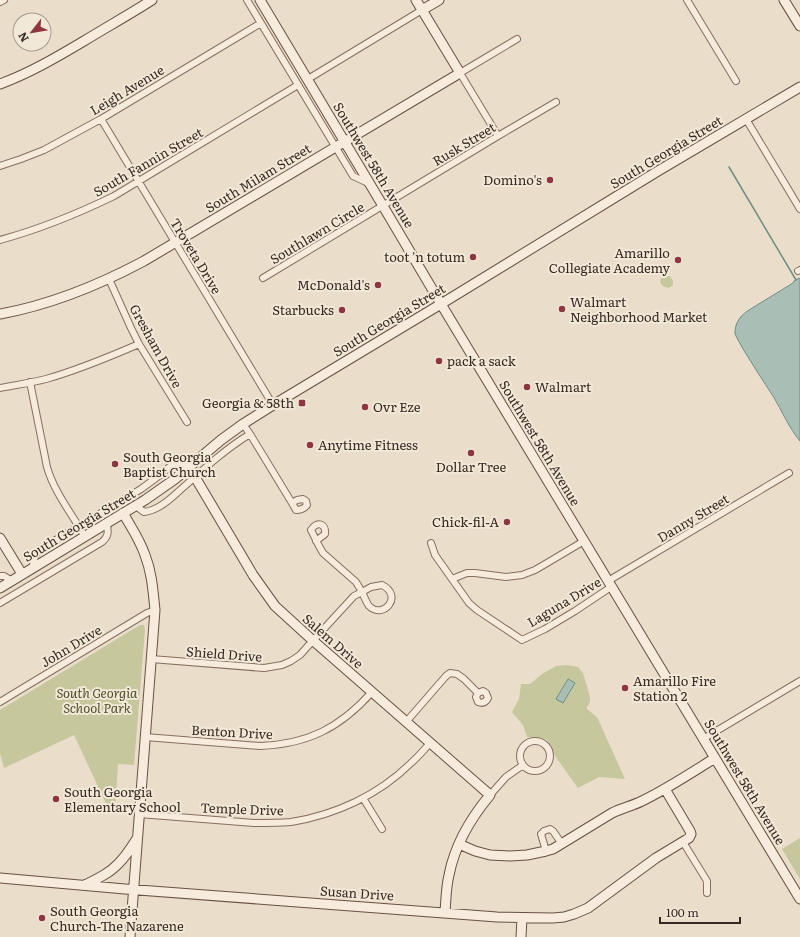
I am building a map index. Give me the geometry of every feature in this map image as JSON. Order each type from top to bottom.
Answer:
[{"type":"main road","points":[[0,84],[36,68],[62,54],[152,0]]},
{"type":"main road","name":"Southwest 58th Avenue","points":[[260,0],[441,304],[800,899]]},
{"type":"main road","points":[[416,0],[460,73]]},
{"type":"main road","points":[[422,10],[439,0]]},
{"type":"main road","points":[[784,0],[800,26]]},
{"type":"main road","name":"South Milam Street","points":[[0,314],[56,299],[79,291],[144,261],[460,73]]},
{"type":"main road","name":"South Georgia Street","points":[[0,588],[136,506],[175,479],[221,440],[273,405],[645,179],[800,87]]},
{"type":"main road","name":"Salem Drive","points":[[195,477],[253,575],[276,606],[313,641],[490,795]]},
{"type":"main road","points":[[123,513],[145,554],[152,583],[154,610],[130,937]]},
{"type":"main road","points":[[0,538],[22,574]]},
{"type":"main road","points":[[459,844],[475,851],[490,855],[527,855],[553,849],[612,813],[641,802],[665,789],[715,758]]},
{"type":"main road","points":[[665,789],[690,831],[691,834],[686,840]]},
{"type":"main road","points":[[445,912],[448,876],[464,830],[477,810],[490,795]]},
{"type":"main road","points":[[84,885],[97,879],[115,867],[128,853],[137,839]]},
{"type":"main road","name":"Susan Drive","points":[[0,878],[522,918],[553,918],[564,917],[588,908],[656,858],[686,840]]},
{"type":"main road","points":[[521,937],[522,918]]},
{"type":"street","points":[[0,2],[4,0]]},
{"type":"street","points":[[247,0],[353,176],[371,185]]},
{"type":"street","points":[[687,0],[736,81]]},
{"type":"street","points":[[308,79],[422,10]]},
{"type":"street","name":"Leigh Avenue","points":[[0,166],[44,150],[101,119],[261,23]]},
{"type":"street","name":"South Milam Street","points":[[460,73],[517,39]]},
{"type":"street","points":[[460,73],[498,136]]},
{"type":"street","name":"South Fannin Street","points":[[0,240],[58,222],[114,196],[298,85]]},
{"type":"street","name":"Rusk Street","points":[[383,206],[556,102]]},
{"type":"street","name":"Troveta Drive","points":[[101,119],[273,405]]},
{"type":"street","points":[[746,119],[800,209]]},
{"type":"street","name":"Southlawn Circle","points":[[263,278],[383,206]]},
{"type":"street","name":"Gresham Drive","points":[[109,278],[139,344],[187,422]]},
{"type":"street","points":[[0,388],[45,379],[80,368],[139,344]]},
{"type":"street","points":[[30,382],[45,460],[50,478],[85,537]]},
{"type":"street","points":[[243,424],[292,503]]},
{"type":"street","points":[[136,506],[144,512],[157,508],[227,450],[250,434]]},
{"type":"street","points":[[32,569],[35,556],[39,550],[141,489],[172,464],[192,464]]},
{"type":"street","name":"Danny Street","points":[[610,584],[789,473]]},
{"type":"street","points":[[0,603],[102,542],[108,535],[107,524]]},
{"type":"street","points":[[316,541],[323,553],[356,582],[369,606],[377,610],[384,609],[390,605],[392,598],[391,592],[382,585],[371,587],[362,592]]},
{"type":"street","points":[[452,579],[467,573],[506,577],[522,575],[535,570],[584,541]]},
{"type":"street","name":"Laguna Drive","points":[[431,543],[435,555],[469,604],[522,640],[546,629],[570,614],[610,584]]},
{"type":"street","points":[[0,576],[4,576],[12,580]]},
{"type":"street","name":"Shield Drive","points":[[151,659],[264,668],[282,665],[300,655],[354,596],[362,592]]},
{"type":"street","name":"John Drive","points":[[0,702],[154,610]]},
{"type":"street","points":[[406,722],[450,673],[457,674],[478,693]]},
{"type":"street","points":[[703,739],[800,681]]},
{"type":"street","name":"Benton Drive","points":[[145,737],[260,746],[289,743],[325,731],[353,712],[372,692]]},
{"type":"street","points":[[534,740],[541,741],[550,750],[551,757],[545,768],[539,771],[533,771],[527,769],[523,765],[520,759],[520,752],[523,746],[528,742],[534,740]]},
{"type":"street","name":"Temple Drive","points":[[139,814],[254,823],[289,822],[313,817],[346,806],[378,789],[411,764],[430,743]]},
{"type":"street","points":[[490,795],[506,777],[523,765]]},
{"type":"street","points":[[363,798],[382,829]]},
{"type":"street","points":[[546,851],[541,834],[544,831],[550,829],[553,831],[562,844]]},
{"type":"street","points":[[686,840],[707,881],[707,893]]},
{"type":"green space","points":[[670,276],[673,281],[673,285],[669,288],[664,287],[661,284],[660,279]]},
{"type":"green space","name":"South Georgia School Park","points":[[140,625],[144,625],[145,630],[134,765],[118,764],[115,810],[110,812],[74,735],[4,768],[0,753],[0,710]]},
{"type":"green space","points":[[567,665],[578,667],[583,673],[590,697],[590,702],[587,709],[597,717],[625,779],[599,777],[578,788],[555,756],[547,740],[536,737],[527,737],[523,725],[512,712],[519,699],[521,684],[530,684],[542,674],[556,666]]},
{"type":"green space","points":[[800,838],[800,879],[782,849]]},
{"type":"shaded area","points":[[799,278],[800,441],[792,431],[735,333],[737,322],[743,314]]},
{"type":"shaded area","points":[[568,679],[575,683],[563,703],[556,699]]},
{"type":"waterway","points":[[729,167],[796,280]]},
{"type":"place","name":"Domino's","points":[[550,180]]},
{"type":"place","name":"toot 'n totum","points":[[473,257]]},
{"type":"place","name":"Amarillo Collegiate Academy","points":[[678,260]]},
{"type":"place","name":"McDonald's","points":[[378,285]]},
{"type":"place","name":"Walmart Neighborhood Market","points":[[562,309]]},
{"type":"place","name":"Starbucks","points":[[342,310]]},
{"type":"place","name":"pack a sack","points":[[439,361]]},
{"type":"place","name":"Walmart","points":[[527,387]]},
{"type":"place","name":"Georgia & 58th","points":[[302,403]]},
{"type":"place","name":"Ovr Eze","points":[[365,407]]},
{"type":"place","name":"Anytime Fitness","points":[[310,445]]},
{"type":"place","name":"Dollar Tree","points":[[471,453]]},
{"type":"place","name":"South Georgia Baptist Church","points":[[115,464]]},
{"type":"place","name":"Chick-fil-A","points":[[507,522]]},
{"type":"place","name":"Amarillo Fire Station 2","points":[[625,688]]},
{"type":"place","name":"South Georgia Elementary School","points":[[56,799]]},
{"type":"place","name":"South Georgia Church-The Nazarene","points":[[42,918]]}]
